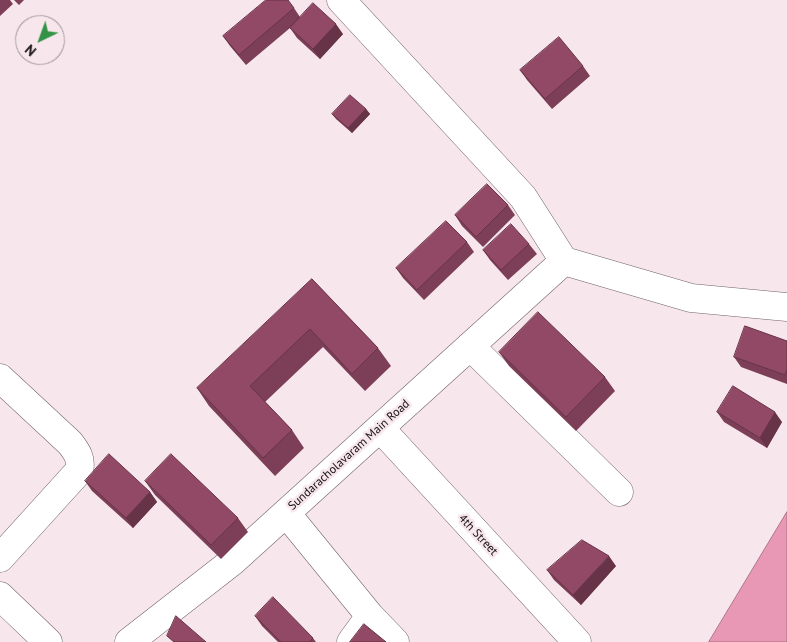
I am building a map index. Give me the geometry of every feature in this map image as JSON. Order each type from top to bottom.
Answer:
[{"type":"street","points":[[341,0],[523,197],[564,262],[690,298],[787,307]]},
{"type":"street","name":"Sundaracholavaram Main Road","points":[[128,642],[233,561],[564,262]]},
{"type":"street","points":[[470,346],[619,492]]},
{"type":"street","points":[[0,378],[70,443],[79,457],[80,465],[79,471],[0,558]]},
{"type":"street","name":"4th Street","points":[[380,428],[577,642]]},
{"type":"street","points":[[286,513],[370,616],[396,642]]},
{"type":"street","points":[[0,596],[48,642]]},
{"type":"street","points":[[350,642],[370,616]]},
{"type":"shaded area","points":[[787,512],[787,642],[709,642]]},
{"type":"building","points":[[266,0],[288,0],[294,8],[239,55],[223,36]]},
{"type":"building","points":[[313,3],[336,24],[313,49],[290,28]]},
{"type":"building","points":[[559,37],[583,66],[545,99],[520,70]]},
{"type":"building","points":[[350,95],[366,109],[348,128],[332,114]]},
{"type":"building","points":[[487,184],[508,205],[476,237],[455,215]]},
{"type":"building","points":[[446,221],[467,242],[417,290],[396,268]]},
{"type":"building","points":[[511,224],[529,244],[501,270],[483,250]]},
{"type":"building","points":[[312,279],[378,348],[352,374],[310,329],[250,386],[292,430],[263,458],[197,388]]},
{"type":"building","points":[[538,312],[605,377],[566,417],[499,352]]},
{"type":"building","points":[[745,326],[787,341],[787,370],[785,375],[734,357]]},
{"type":"building","points":[[733,386],[775,412],[760,438],[717,412]]},
{"type":"building","points":[[109,454],[150,492],[126,518],[85,481]]},
{"type":"building","points":[[171,454],[238,518],[211,545],[145,481]]},
{"type":"building","points":[[582,540],[609,556],[573,595],[547,570]]},
{"type":"building","points":[[273,597],[313,638],[309,642],[281,642],[255,616]]},
{"type":"building","points":[[176,616],[206,642],[174,642],[167,636]]},
{"type":"building","points":[[364,624],[386,642],[350,642]]}]
